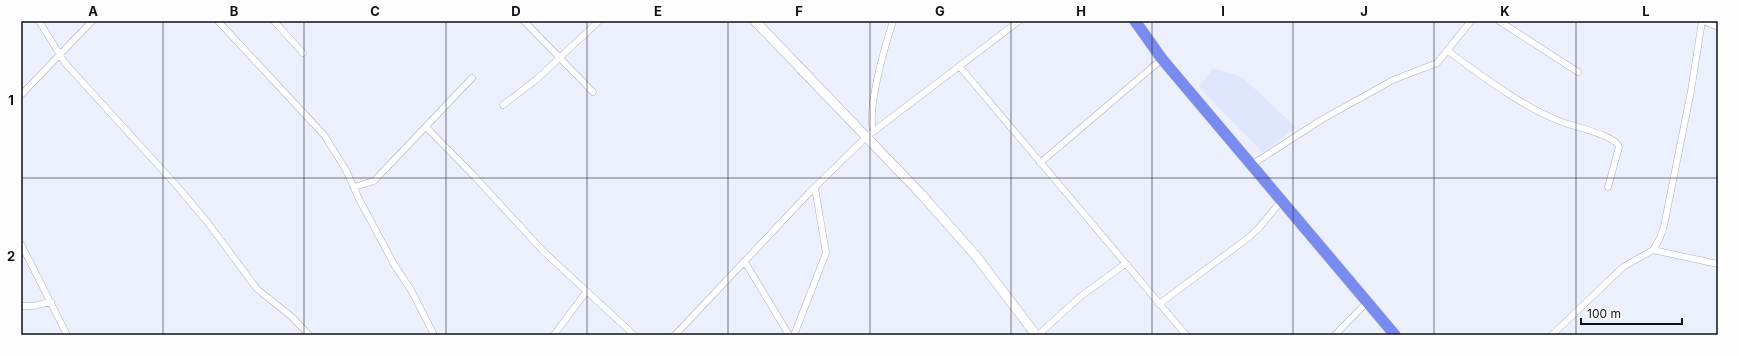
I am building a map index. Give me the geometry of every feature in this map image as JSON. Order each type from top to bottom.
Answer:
[{"type":"highway","points":[[1135,21],[1162,60],[1253,164],[1395,335]]},
{"type":"main road","points":[[759,22],[870,134],[976,256],[1037,335]]},
{"type":"street","points":[[39,21],[59,56],[187,199],[257,289],[287,312],[309,335]]},
{"type":"street","points":[[21,95],[92,21]]},
{"type":"street","points":[[218,21],[324,135],[346,170],[395,266],[411,290],[434,335]]},
{"type":"street","points":[[274,21],[303,53]]},
{"type":"street","points":[[524,21],[593,92]]},
{"type":"street","points":[[503,105],[560,58],[599,21]]},
{"type":"street","points":[[870,134],[871,118],[881,62],[893,21]]},
{"type":"street","points":[[675,335],[815,188],[870,134],[1019,21]]},
{"type":"street","points":[[1253,164],[1321,120],[1393,80],[1437,63],[1471,21]]},
{"type":"street","points":[[1499,21],[1578,72]]},
{"type":"street","points":[[1552,335],[1623,267],[1652,250],[1660,238],[1664,226],[1691,91],[1703,21],[1718,27]]},
{"type":"street","points":[[1448,51],[1508,96],[1524,105],[1562,123],[1608,137],[1616,141],[1619,147],[1608,187]]},
{"type":"street","points":[[1040,163],[1162,60]]},
{"type":"street","points":[[960,67],[1186,335]]},
{"type":"street","points":[[354,187],[374,181],[472,78]]},
{"type":"street","points":[[426,127],[475,177],[543,251],[634,335]]},
{"type":"street","points":[[794,335],[826,253],[815,188]]},
{"type":"street","points":[[1159,304],[1248,238],[1258,229],[1282,200]]},
{"type":"street","points":[[21,244],[67,335]]},
{"type":"street","points":[[1652,250],[1718,264]]},
{"type":"street","points":[[745,262],[789,335]]},
{"type":"street","points":[[1037,335],[1080,297],[1125,264]]},
{"type":"street","points":[[554,335],[586,292]]},
{"type":"street","points":[[21,306],[33,306],[50,302]]},
{"type":"street","points":[[1334,335],[1367,302]]},
{"type":"shaded area","points":[[1213,68],[1242,77],[1296,127],[1263,153],[1199,87]]}]
